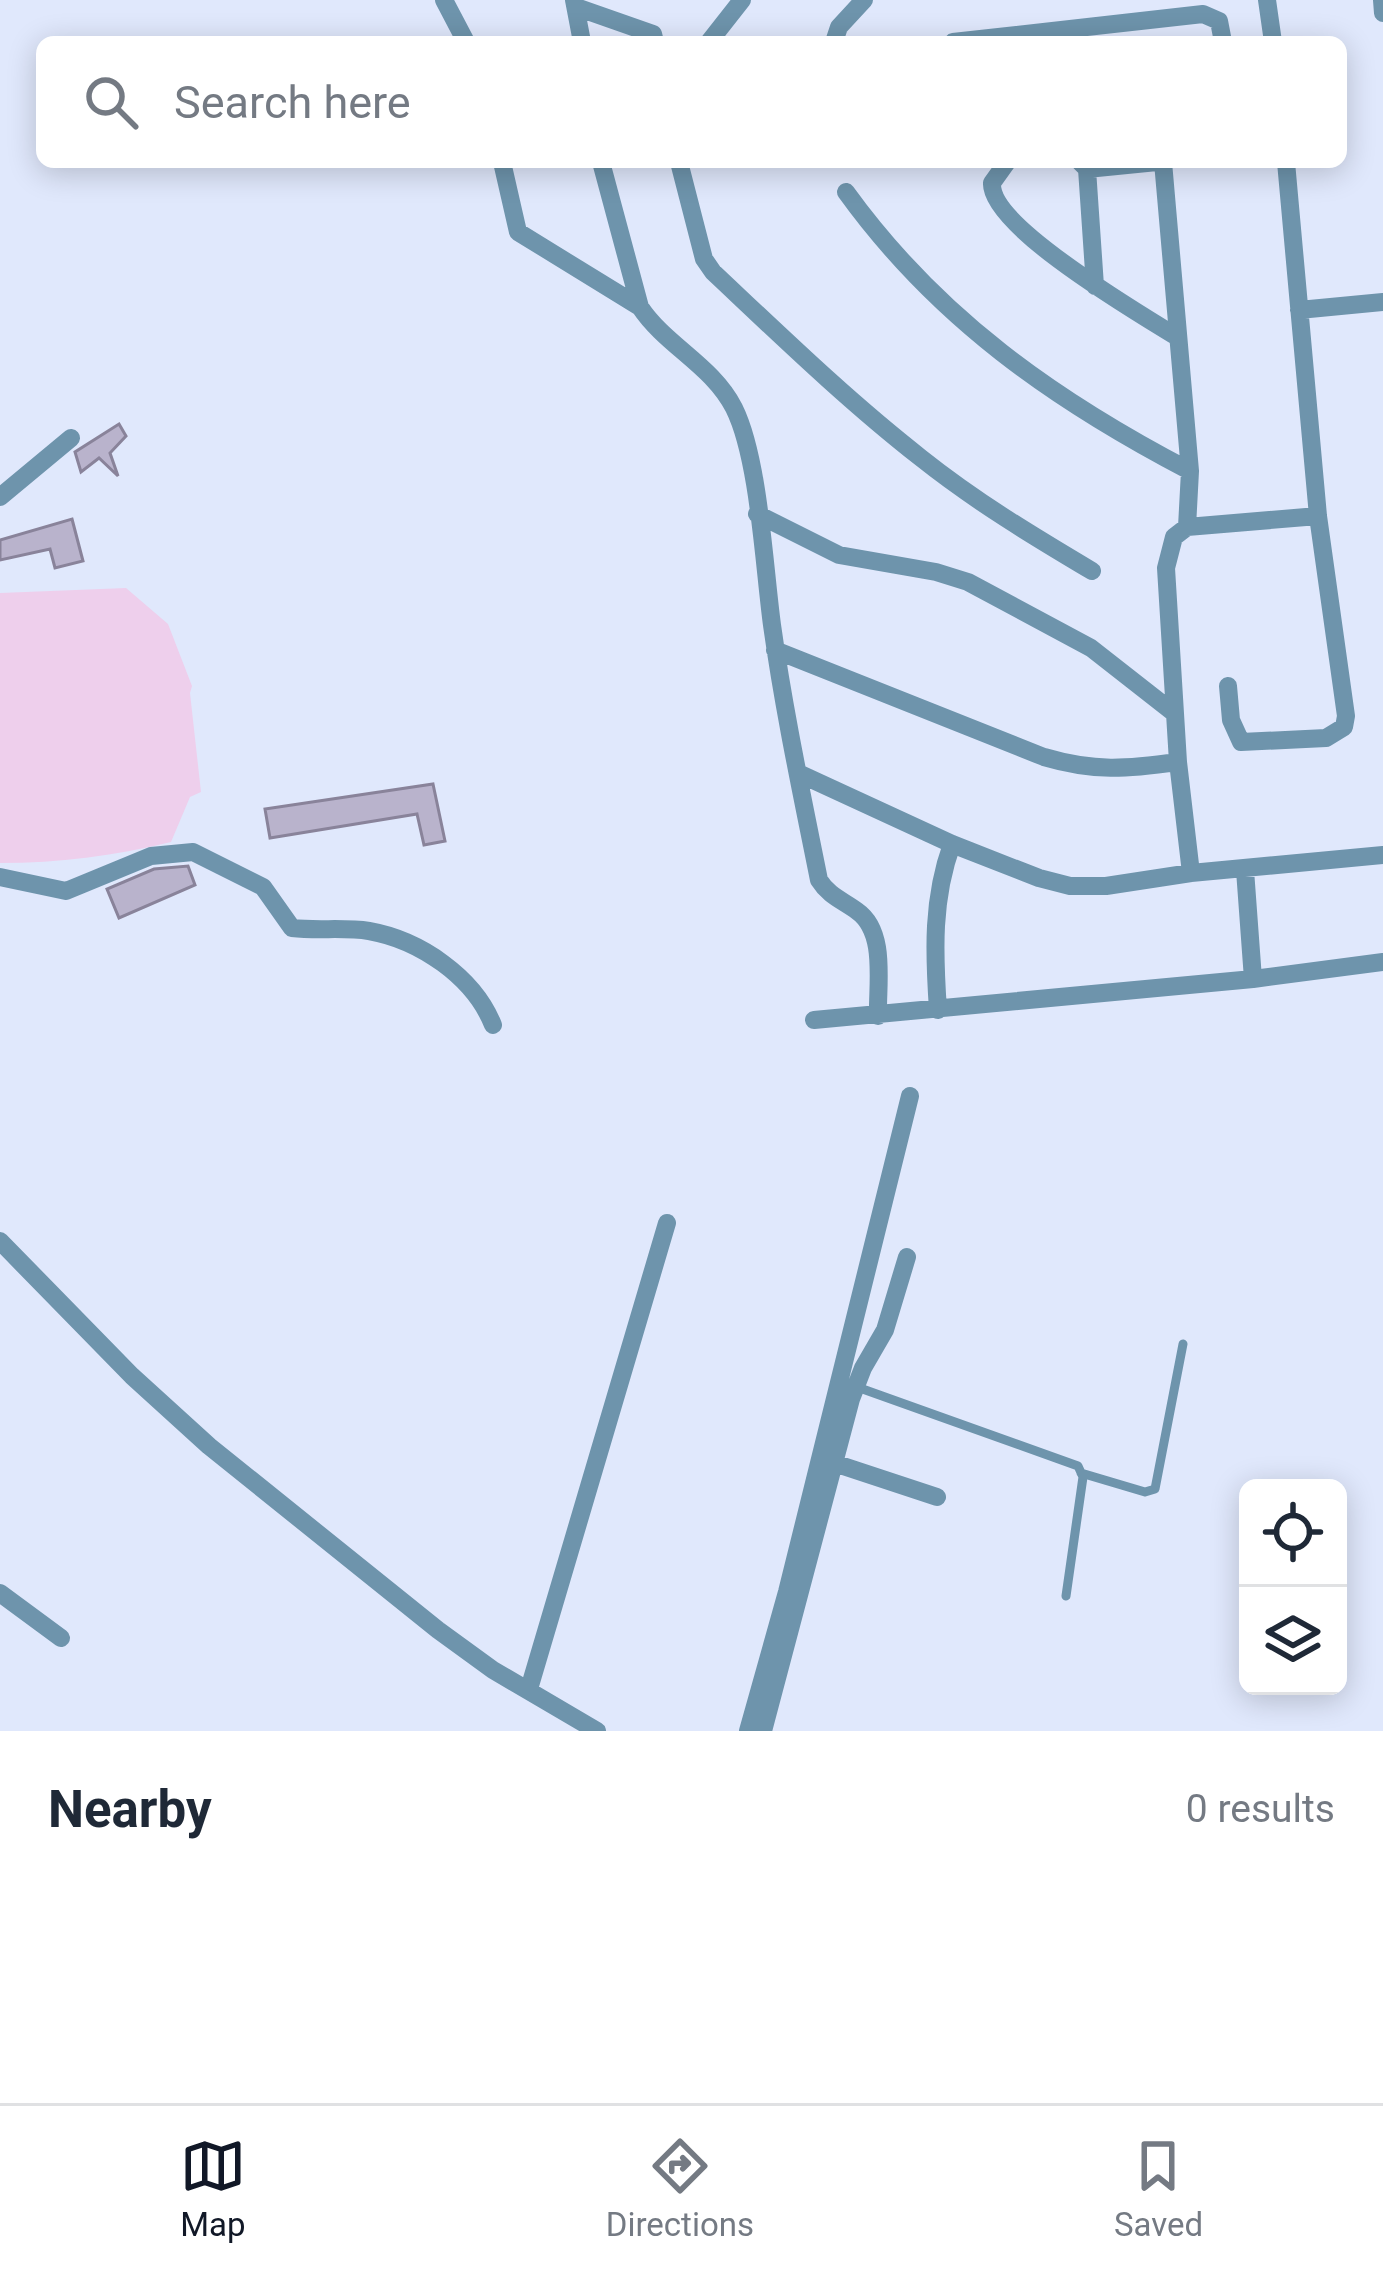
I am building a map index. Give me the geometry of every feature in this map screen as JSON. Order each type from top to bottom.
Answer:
[{"type":"street","points":[[444,0],[463,36]]},
{"type":"street","points":[[714,36],[742,0]]},
{"type":"street","points":[[835,36],[864,0]]},
{"type":"street","points":[[1267,0],[1272,36]]},
{"type":"street","points":[[1382,0],[1383,13]]},
{"type":"street","points":[[575,3],[651,36]]},
{"type":"street","points":[[575,3],[581,36]]},
{"type":"street","points":[[1007,36],[1203,14],[1220,21],[1222,36]]},
{"type":"street","points":[[503,168],[518,232],[640,308]]},
{"type":"street","points":[[603,168],[640,308],[704,368],[734,407],[752,472],[776,650],[819,880],[828,894],[862,914],[873,929],[878,1016]]},
{"type":"street","points":[[681,168],[704,259],[713,272],[843,395],[924,461],[1013,524],[1092,571]]},
{"type":"street","points":[[1002,168],[992,183],[994,200],[1031,238],[1177,338]]},
{"type":"street","points":[[1084,168],[1095,286]]},
{"type":"street","points":[[1161,168],[1190,470],[1187,527]]},
{"type":"street","points":[[1228,686],[1236,736],[1249,745],[1326,738],[1344,727],[1318,516],[1287,168]]},
{"type":"street","points":[[846,192],[925,285],[1040,384],[1106,427],[1190,470]]},
{"type":"street","points":[[1299,310],[1383,302]]},
{"type":"street","points":[[0,496],[71,438]]},
{"type":"street","points":[[757,514],[839,555],[968,582],[1090,648],[1174,713]]},
{"type":"street","points":[[1191,873],[1178,762],[1166,568],[1174,537],[1187,527],[1318,516]]},
{"type":"street","points":[[776,650],[1085,769],[1178,762]]},
{"type":"street","points":[[798,773],[952,844],[1070,886],[1383,855]]},
{"type":"street","points":[[938,1010],[935,916],[939,880],[952,844]]},
{"type":"street","points":[[0,877],[66,891],[151,856],[193,852],[263,886],[292,928],[367,931],[401,939],[463,980],[493,1025]]},
{"type":"street","points":[[1245,870],[1253,979]]},
{"type":"street","points":[[814,1020],[1253,979],[1383,962]]},
{"type":"street","points":[[748,1731],[910,1096]]},
{"type":"street","points":[[529,1689],[667,1223]]},
{"type":"street","points":[[0,1241],[132,1376],[209,1446],[437,1630],[597,1731]]},
{"type":"street","points":[[763,1731],[856,1387],[885,1330],[907,1257]]},
{"type":"street","points":[[834,1463],[937,1497]]},
{"type":"street","points":[[0,1593],[61,1638]]},
{"type":"lane","points":[[856,1387],[1069,1461],[1081,1473],[1145,1492],[1155,1490],[1183,1344]]},
{"type":"lane","points":[[1066,1596],[1081,1473]]},
{"type":"shaded area","points":[[126,588],[168,624],[192,686],[201,792],[190,797],[171,842],[86,858],[0,863],[0,593]]},
{"type":"building","points":[[119,424],[126,436],[110,453],[118,476],[99,458],[81,472],[75,452]]},
{"type":"building","points":[[72,519],[83,561],[55,568],[50,549],[0,560],[0,540]]},
{"type":"building","points":[[433,784],[445,841],[424,845],[417,814],[270,838],[265,809]]},
{"type":"building","points":[[188,866],[195,885],[119,918],[107,889],[154,869]]}]
